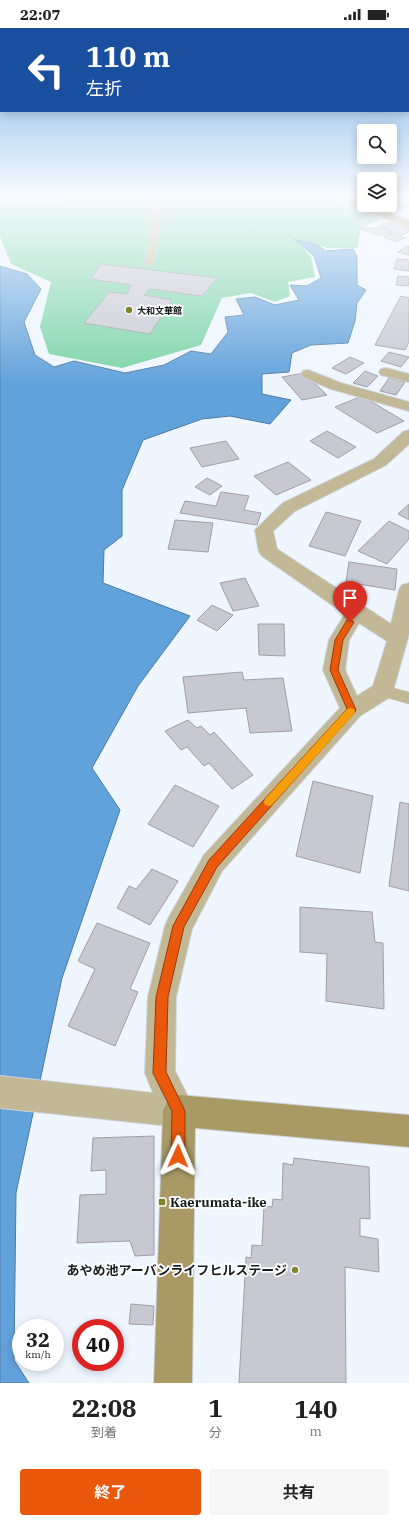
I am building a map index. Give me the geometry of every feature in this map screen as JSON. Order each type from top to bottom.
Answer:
[{"type":"street","points":[[386,372],[409,378]]},
{"type":"street","points":[[308,374],[336,386],[409,407]]},
{"type":"street","points":[[398,638],[356,612],[268,552],[264,530],[289,507],[380,462],[409,435]]},
{"type":"street","points":[[173,1383],[179,1111],[160,1073],[162,997],[179,926],[213,863],[352,710],[382,691],[398,638],[409,590]]},
{"type":"street","points":[[352,710],[334,670],[339,640],[356,612]]},
{"type":"street","points":[[0,1092],[179,1111],[409,1131]]},
{"type":"lane","points":[[148,264],[150,258]]},
{"type":"lane","points":[[382,691],[409,698]]},
{"type":"green space","points":[[9,258],[311,258],[315,277],[288,282],[290,296],[275,302],[251,293],[222,298],[201,345],[122,368],[49,354],[40,327],[51,282],[11,264]]},
{"type":"water","points":[[315,258],[357,258],[357,285],[366,290],[357,303],[355,321],[348,343],[311,345],[292,353],[289,372],[262,374],[262,394],[291,400],[270,424],[230,416],[202,419],[143,440],[122,490],[122,536],[104,550],[103,583],[190,616],[138,686],[92,768],[120,810],[62,978],[16,1193],[14,1319],[12,1319],[12,1371],[21,1371],[29,1383],[0,1383],[0,266],[27,274],[41,289],[24,322],[35,355],[54,367],[74,361],[125,373],[164,365],[191,351],[211,354],[228,332],[225,317],[244,315],[236,299],[255,297],[275,305],[299,300],[290,285],[307,286],[321,278]]},
{"type":"building","points":[[397,259],[409,260],[409,271],[394,269]]},
{"type":"building","points":[[101,264],[217,278],[202,296],[150,289],[144,295],[172,300],[150,334],[84,323],[109,292],[127,294],[131,285],[91,279]]},
{"type":"building","points":[[398,276],[409,277],[409,286],[396,285]]},
{"type":"building","points":[[401,296],[409,298],[409,342],[405,350],[375,345]]},
{"type":"building","points":[[389,352],[409,357],[401,367],[381,361]]},
{"type":"building","points":[[350,357],[364,363],[346,374],[332,368]]},
{"type":"building","points":[[365,371],[378,376],[367,387],[353,383]]},
{"type":"building","points":[[304,373],[327,395],[302,400],[282,377]]},
{"type":"building","points":[[389,378],[405,382],[396,395],[380,391]]},
{"type":"building","points":[[362,396],[404,421],[377,433],[335,407]]},
{"type":"building","points":[[327,431],[356,447],[338,458],[310,441]]},
{"type":"building","points":[[226,441],[239,459],[202,467],[190,448]]},
{"type":"building","points":[[288,462],[311,480],[276,495],[254,476]]},
{"type":"building","points":[[207,478],[222,486],[210,495],[195,487]]},
{"type":"building","points":[[221,492],[249,496],[244,510],[261,513],[257,525],[180,513],[185,501],[216,506]]},
{"type":"building","points":[[409,504],[409,520],[398,514]]},
{"type":"building","points":[[326,512],[361,521],[345,556],[309,546]]},
{"type":"building","points":[[175,520],[213,523],[208,552],[168,549]]},
{"type":"building","points":[[389,521],[409,531],[409,539],[387,564],[358,551]]},
{"type":"building","points":[[349,562],[397,569],[395,590],[346,582]]},
{"type":"building","points":[[245,578],[259,606],[233,611],[220,583]]},
{"type":"building","points":[[212,605],[233,615],[217,631],[197,620]]},
{"type":"building","points":[[258,624],[284,624],[285,656],[259,655]]},
{"type":"building","points":[[242,672],[244,680],[283,678],[292,731],[250,733],[246,708],[188,713],[183,677]]},
{"type":"building","points":[[188,720],[197,728],[201,726],[210,735],[214,732],[253,775],[232,789],[209,763],[204,766],[187,747],[181,750],[165,731]]},
{"type":"building","points":[[313,781],[373,796],[360,873],[296,856]]},
{"type":"building","points":[[175,785],[219,806],[193,847],[148,824]]},
{"type":"building","points":[[400,802],[409,804],[409,891],[389,886]]},
{"type":"building","points":[[152,869],[178,881],[150,925],[117,908],[129,886],[136,889]]},
{"type":"building","points":[[300,907],[372,912],[375,942],[383,943],[384,1009],[326,1001],[327,954],[300,952]]},
{"type":"building","points":[[97,923],[150,943],[130,989],[138,992],[115,1046],[68,1026],[95,969],[78,961]]},
{"type":"building","points":[[154,1136],[154,1255],[135,1256],[130,1241],[77,1243],[80,1195],[106,1194],[106,1170],[91,1171],[93,1138]]},
{"type":"building","name":"あやめ池アーバンライフヒルステージ","points":[[294,1158],[369,1167],[370,1219],[360,1218],[360,1236],[378,1239],[379,1272],[345,1267],[346,1383],[239,1383],[246,1257],[251,1258],[252,1245],[262,1246],[264,1206],[272,1207],[273,1199],[282,1200],[283,1163],[293,1165]]},
{"type":"building","points":[[131,1304],[154,1306],[153,1325],[129,1324]]},
{"type":"slow traffic","points":[[269,802],[350,711]]},
{"type":"place","name":"大和文華館","points":[[129,310]]},
{"type":"place","name":"Kaerumata-ike","points":[[162,1202]]},
{"type":"place","name":"あやめ池アーバンライフヒルステージ","points":[[295,1270]]},
{"type":"route","points":[[178,1156],[179,1111],[160,1073],[162,997],[179,926],[213,863],[352,710],[334,670],[339,640],[350,622]]}]
